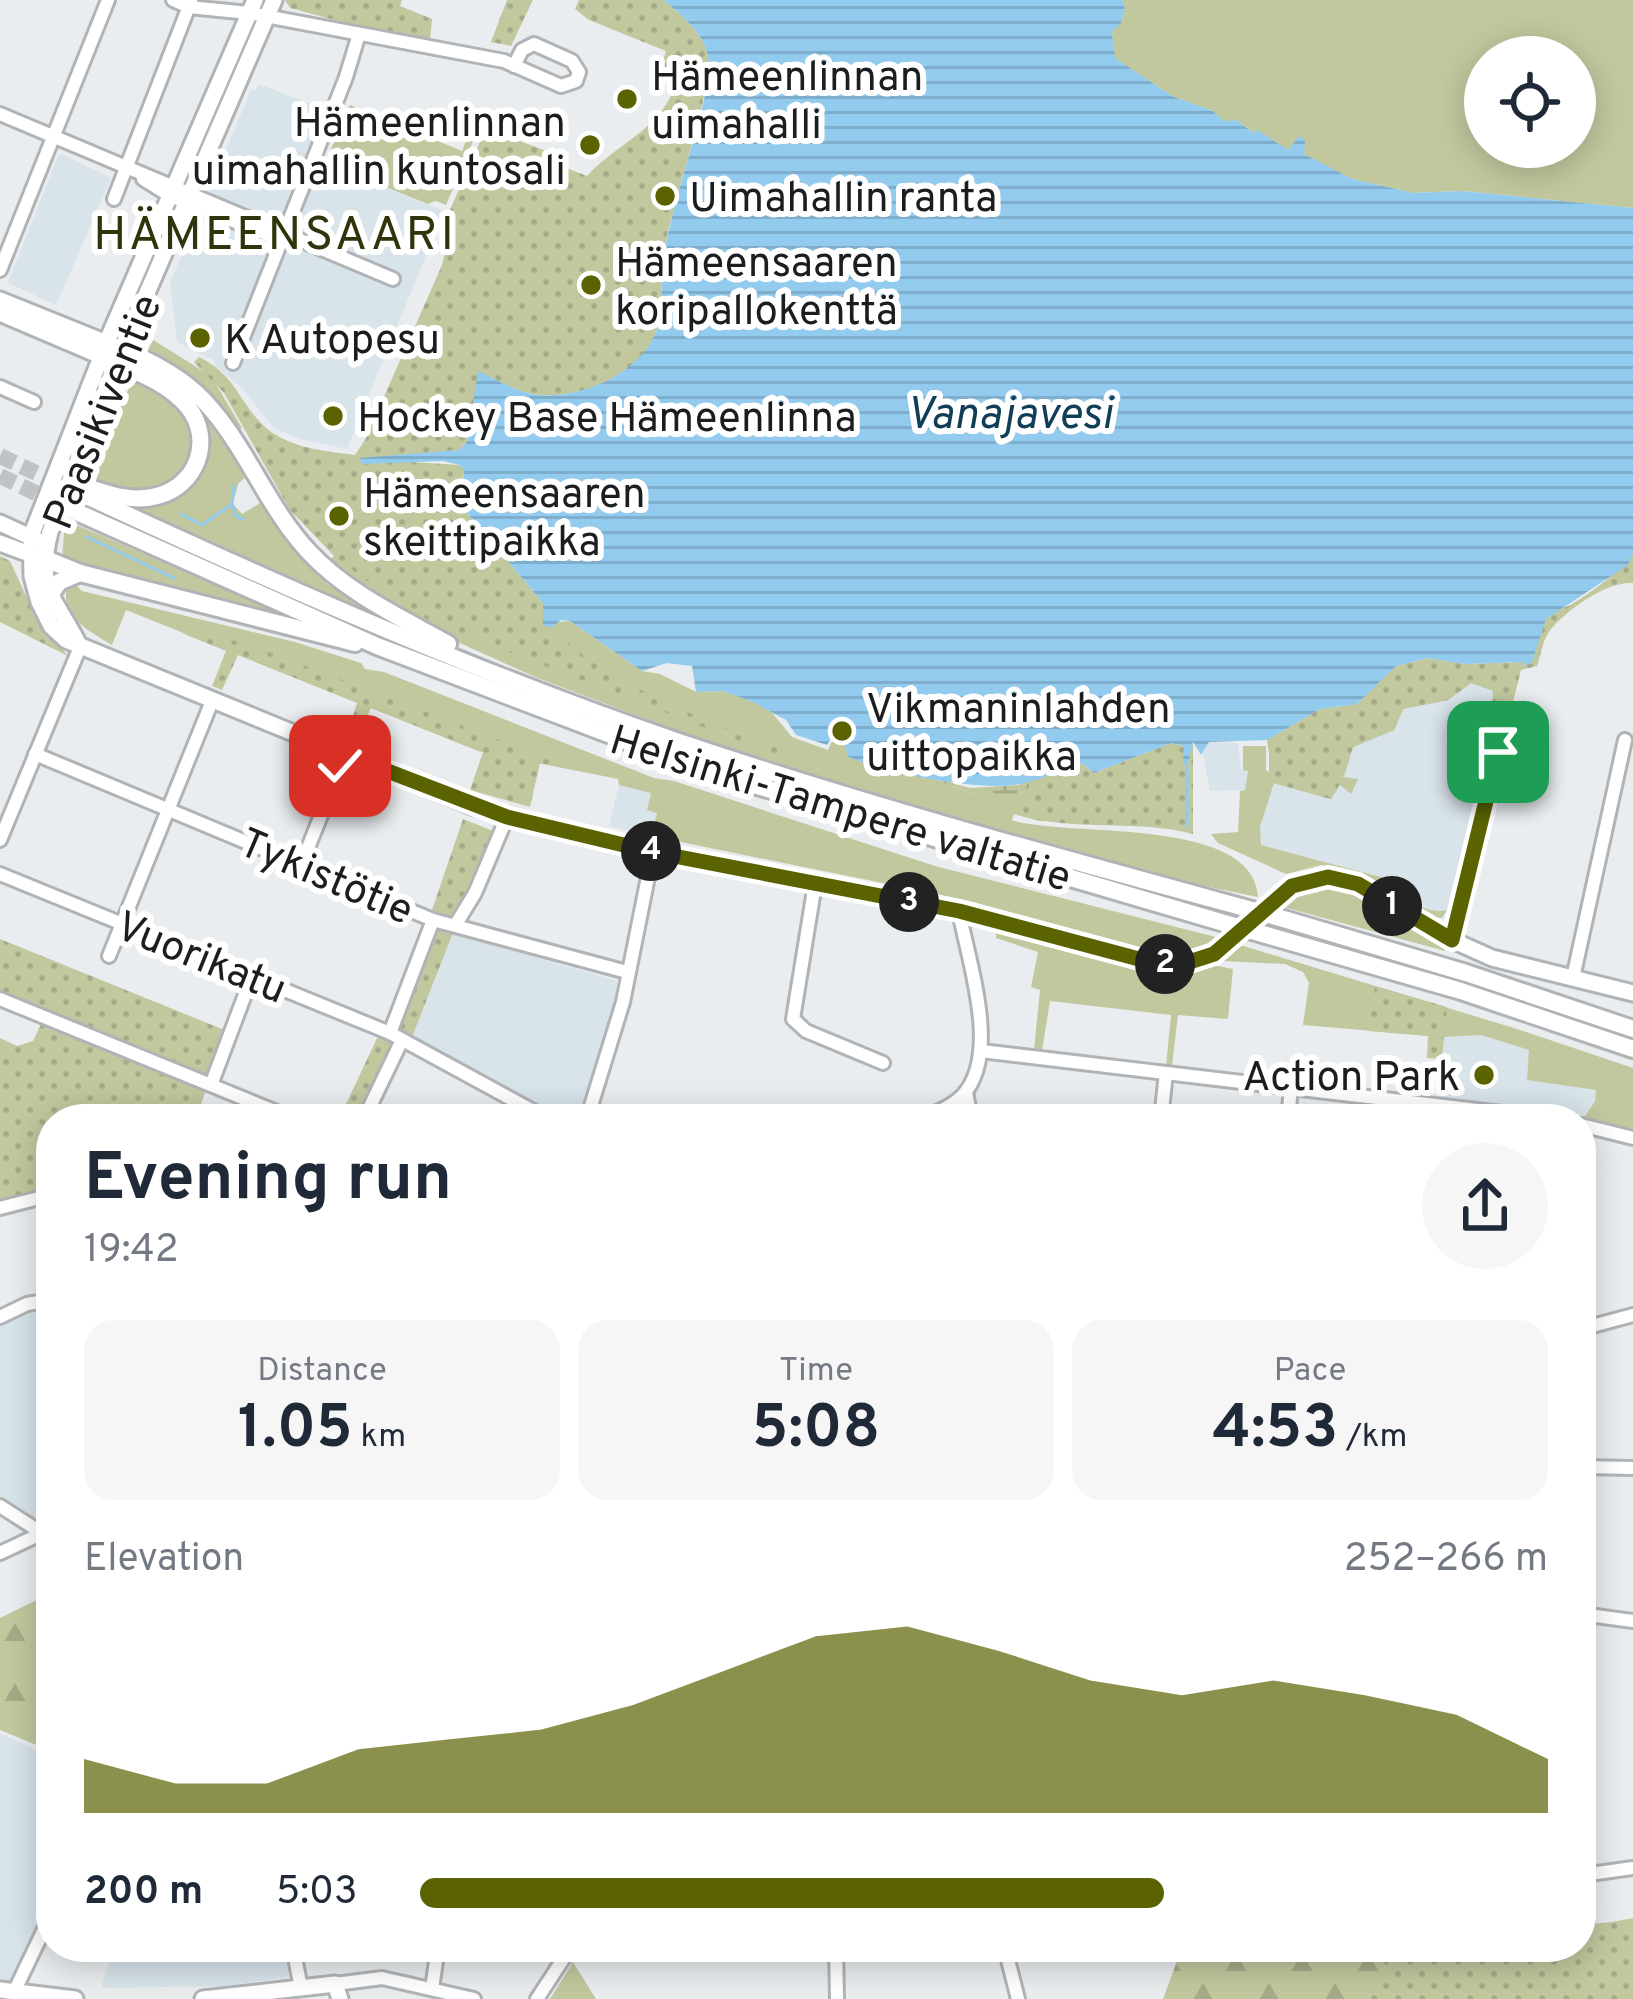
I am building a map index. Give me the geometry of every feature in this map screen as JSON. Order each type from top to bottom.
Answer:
[{"type":"highway","points":[[76,496],[156,496],[179,487],[198,462],[198,430],[186,405],[112,353]]},
{"type":"highway","points":[[112,353],[167,372],[207,404],[290,530],[329,572],[484,668]]},
{"type":"highway","name":"Helsinki-Tampere valtatie","points":[[76,496],[377,646],[704,770],[1461,991],[1633,1049]]},
{"type":"highway","name":"Helsinki-Tampere valtatie","points":[[76,496],[484,668],[683,743],[890,808],[1466,973],[1633,1030]]},
{"type":"highway","points":[[38,548],[80,573],[345,642],[377,646]]},
{"type":"highway","points":[[50,596],[59,582],[80,573]]},
{"type":"main road","name":"Paasikiventie","points":[[112,353],[190,197],[274,0]]},
{"type":"main road","name":"Paasikiventie","points":[[38,548],[145,254],[252,7]]},
{"type":"main road","points":[[0,300],[112,353]]},
{"type":"main road","points":[[0,313],[112,353]]},
{"type":"main road","points":[[0,523],[38,548],[50,596],[80,647]]},
{"type":"main road","points":[[0,543],[38,548]]},
{"type":"main road","points":[[38,548],[35,590],[62,637],[507,817],[653,852],[959,911],[1168,965],[1214,954],[1289,883],[1316,878],[1349,880],[1492,958],[1633,992]]},
{"type":"main road","points":[[203,1999],[301,1988],[337,1991]]},
{"type":"main road","points":[[7,1991],[75,1999]]},
{"type":"street","points":[[0,270],[108,0]]},
{"type":"street","points":[[173,0],[252,7],[267,16],[514,66],[561,86],[572,85],[579,72],[577,65],[550,50],[529,45],[514,66]]},
{"type":"street","points":[[114,199],[190,3]]},
{"type":"street","points":[[233,363],[359,34]]},
{"type":"street","points":[[0,113],[173,191],[393,279]]},
{"type":"street","points":[[0,387],[34,401]]},
{"type":"street","points":[[0,840],[80,647]]},
{"type":"street","points":[[109,956],[212,700]]},
{"type":"street","points":[[1573,978],[1625,740]]},
{"type":"street","points":[[1452,940],[1498,752]]},
{"type":"street","name":"Tykistötie","points":[[35,754],[433,920],[627,972]]},
{"type":"street","points":[[302,863],[346,755]]},
{"type":"street","points":[[456,924],[475,893],[507,817]]},
{"type":"street","points":[[591,1104],[622,1002],[653,852]]},
{"type":"street","name":"Vuorikatu","points":[[0,874],[396,1036],[521,1104]]},
{"type":"street","points":[[815,884],[793,1019],[806,1031],[884,1064]]},
{"type":"street","points":[[953,1104],[966,1092],[981,1051],[959,911]]},
{"type":"street","points":[[370,1104],[433,920]]},
{"type":"street","points":[[211,1085],[252,976]]},
{"type":"street","points":[[0,999],[257,1104]]},
{"type":"street","points":[[981,1051],[1428,1104]]},
{"type":"street","points":[[1163,1104],[1166,1073]]},
{"type":"street","points":[[1289,1104],[1291,1088]]},
{"type":"street","points":[[966,1092],[968,1104]]},
{"type":"street","points":[[1596,1129],[1633,1138]]},
{"type":"street","points":[[0,1208],[36,1199]]},
{"type":"street","points":[[0,1318],[36,1302]]},
{"type":"street","points":[[1596,1325],[1633,1315]]},
{"type":"street","points":[[1596,1467],[1633,1468]]},
{"type":"street","points":[[0,1506],[36,1526]]},
{"type":"street","points":[[0,1552],[36,1536]]},
{"type":"street","points":[[1596,1616],[1633,1621]]},
{"type":"street","points":[[1597,1873],[1633,1868]]},
{"type":"street","points":[[7,1991],[36,1941]]},
{"type":"street","points":[[296,1962],[301,1988]]},
{"type":"street","points":[[432,1989],[436,1962]]},
{"type":"street","points":[[537,1999],[561,1962]]},
{"type":"street","points":[[836,1962],[837,1999]]},
{"type":"street","points":[[1009,1962],[1018,1999]]},
{"type":"street","points":[[337,1991],[382,1978],[474,1999]]},
{"type":"shaded area","points":[[259,84],[326,110],[307,156],[444,211],[347,449],[274,428],[215,361],[177,342],[170,283],[251,90]]},
{"type":"shaded area","points":[[62,154],[111,178],[56,305],[8,283]]},
{"type":"shaded area","points":[[1471,682],[1493,691],[1489,746],[1501,750],[1466,900],[1454,896],[1447,910],[1437,913],[1408,899],[1392,880],[1261,845],[1260,827],[1273,783],[1345,775],[1353,747],[1403,709],[1448,700]]},
{"type":"shaded area","points":[[1209,742],[1238,743],[1241,769],[1248,770],[1245,790],[1210,791],[1202,748]]},
{"type":"shaded area","points":[[619,785],[651,792],[657,812],[651,836],[609,826]]},
{"type":"shaded area","points":[[453,933],[617,981],[615,1010],[584,1104],[536,1104],[412,1037]]},
{"type":"shaded area","points":[[1481,1035],[1530,1050],[1527,1080],[1597,1090],[1595,1100],[1592,1104],[1469,1104],[1439,1100],[1444,1037]]},
{"type":"shaded area","points":[[36,1307],[36,1523],[0,1500],[0,1324]]},
{"type":"shaded area","points":[[0,1733],[36,1750],[36,1938],[16,1980],[0,1980]]},
{"type":"shaded area","points":[[109,1962],[289,1962],[290,1973],[226,1986],[101,1988]]},
{"type":"green space","points":[[285,0],[402,0],[400,6],[432,19],[430,40],[290,8]]},
{"type":"green space","points":[[507,0],[533,0],[511,46],[491,42]]},
{"type":"green space","points":[[579,0],[664,0],[697,32],[708,57],[701,110],[666,240],[661,313],[651,343],[626,369],[575,392],[531,394],[479,372],[467,442],[459,450],[361,459],[460,465],[464,470],[461,506],[543,603],[543,625],[632,685],[705,720],[778,747],[776,755],[433,623],[371,584],[335,557],[290,510],[224,393],[194,362],[199,357],[222,373],[264,426],[284,439],[355,455],[442,265],[453,214],[449,212],[486,128],[554,154],[551,162],[587,176],[652,122],[671,95],[677,78],[660,71],[666,51],[589,20],[575,9]]},
{"type":"green space","points":[[1122,0],[1633,0],[1633,208],[1462,191],[1414,193],[1352,179],[1258,136],[1236,120],[1224,122],[1213,111],[1172,96],[1114,58],[1112,32],[1121,22]]},
{"type":"green space","points":[[350,105],[462,151],[467,138],[473,141],[446,205],[428,204],[325,163]]},
{"type":"green space","points":[[153,340],[211,376],[242,428],[237,431],[197,380],[147,352]]},
{"type":"green space","points":[[134,381],[160,393],[178,410],[188,430],[190,451],[184,470],[170,484],[149,491],[98,484],[85,477]]},
{"type":"green space","points":[[197,404],[248,475],[238,484],[233,504],[242,514],[260,503],[327,584],[401,627],[119,503],[188,486]]},
{"type":"green space","points":[[65,520],[313,626],[161,590],[62,559]]},
{"type":"green space","points":[[352,538],[558,622],[570,621],[642,671],[660,674],[696,692],[723,691],[769,709],[792,737],[828,750],[839,726],[846,727],[848,757],[891,771],[921,774],[983,798],[1139,824],[1039,821],[1014,814],[1012,820],[1154,834],[1225,853],[1248,871],[1258,897],[1185,882],[860,794],[535,677],[418,624],[328,562]]},
{"type":"green space","points":[[1633,552],[1633,583],[1600,591],[1578,605],[1548,633],[1537,666],[1521,670],[1501,750],[1489,747],[1493,691],[1471,683],[1448,700],[1403,709],[1394,730],[1353,747],[1331,799],[1273,783],[1267,740],[1320,709],[1357,704],[1396,666],[1428,658],[1464,664],[1523,662],[1526,666],[1544,621],[1600,585]]},
{"type":"green space","points":[[0,556],[10,561],[36,617],[68,656],[0,622]]},
{"type":"green space","points":[[74,583],[82,591],[295,642],[361,663],[365,669],[384,672],[654,778],[935,866],[1216,937],[1214,943],[1194,951],[1161,953],[966,900],[651,836],[657,813],[647,810],[651,793],[619,785],[618,779],[478,751],[126,610],[112,645],[72,615],[66,597],[67,587]]},
{"type":"green space","points":[[182,633],[243,642],[583,772],[540,763],[530,807],[470,790],[483,752],[371,708],[355,743],[346,739],[357,703],[238,655],[222,690],[212,686],[226,651]]},
{"type":"green space","points":[[1464,664],[1511,707],[1488,687],[1471,683],[1448,700],[1403,709],[1394,730],[1353,747],[1343,777],[1358,779],[1351,794],[1340,785],[1331,799],[1274,783],[1260,827],[1261,845],[1392,880],[1400,893],[1423,907],[1447,910],[1456,896],[1442,918],[1430,917],[1361,875],[1321,865],[1286,874],[1218,843],[1211,834],[1238,832],[1240,791],[1245,790],[1248,771],[1243,770],[1243,746],[1266,746],[1269,772],[1269,745]]},
{"type":"green space","points":[[1193,742],[1193,834],[1018,815],[1028,781],[1082,763],[1094,773],[1171,743],[1184,746],[1186,766]]},
{"type":"green space","points":[[1082,763],[1029,808],[983,798],[921,774],[970,788],[1018,785]]},
{"type":"green space","points":[[463,819],[496,832],[454,918],[432,910]]},
{"type":"green space","points":[[1317,885],[1356,890],[1446,946],[1445,951],[1276,905],[1292,891]]},
{"type":"green space","points":[[435,927],[453,933],[412,1037],[395,1029]]},
{"type":"green space","points":[[996,930],[1164,975],[1212,965],[1233,969],[1228,1019],[1178,1015],[1172,1066],[1166,1066],[1171,1015],[1050,1001],[1042,1051],[1034,1050],[1040,990],[1031,987],[1038,952],[996,938]]},
{"type":"green space","points":[[0,939],[227,1031],[210,1077],[0,993]]},
{"type":"green space","points":[[1240,945],[1633,1068],[1633,1132],[1596,1122],[1596,1090],[1527,1080],[1529,1050],[1481,1035],[1444,1037],[1303,1025],[1309,983],[1303,972],[1285,964],[1222,961],[1220,957]]},
{"type":"green space","points":[[1375,986],[1447,1007],[1442,1059],[1427,1058],[1428,1036],[1368,1031]]},
{"type":"green space","points":[[42,1022],[207,1087],[201,1104],[36,1104],[36,1193],[0,1203],[0,1038],[17,1046],[33,1041]]},
{"type":"green space","points":[[379,1034],[396,1043],[366,1104],[346,1104]]},
{"type":"green space","points":[[36,1600],[36,1745],[0,1730],[0,1618]]},
{"type":"green space","points":[[1633,1918],[1633,1999],[1163,1999],[1177,1962],[1596,1962],[1596,1925]]},
{"type":"green space","points":[[1633,1920],[1633,1999],[1369,1999],[1385,1962],[1596,1962],[1596,1924]]},
{"type":"green space","points":[[573,1962],[596,1999],[550,1999]]},
{"type":"water","name":"Vanajavesi","points":[[664,0],[1122,0],[1121,23],[1112,32],[1115,58],[1172,96],[1213,111],[1224,121],[1236,120],[1255,134],[1256,129],[1288,150],[1299,136],[1305,141],[1304,154],[1352,179],[1414,193],[1462,191],[1633,208],[1633,552],[1628,565],[1546,619],[1532,662],[1526,666],[1522,662],[1464,664],[1428,658],[1396,666],[1357,704],[1320,709],[1267,740],[1209,742],[1201,755],[1193,742],[1187,767],[1184,746],[1171,743],[1094,773],[1082,763],[1036,780],[1002,786],[934,780],[848,757],[843,738],[846,727],[839,726],[827,745],[796,735],[786,720],[753,702],[723,691],[696,692],[692,666],[667,663],[642,671],[570,621],[561,620],[551,628],[543,625],[543,603],[461,506],[464,471],[460,465],[443,461],[362,464],[359,458],[459,450],[467,442],[478,371],[530,394],[556,395],[610,379],[650,343],[660,320],[666,240],[708,71],[702,40]]},
{"type":"waterway","points":[[232,502],[234,486]]},
{"type":"waterway","points":[[181,514],[202,525],[232,504],[236,516],[243,519]]},
{"type":"waterway","points":[[87,537],[174,578]]},
{"type":"waterway","points":[[1187,767],[1187,826]]},
{"type":"tunnel","points":[[0,456],[66,487]]},
{"type":"tunnel","points":[[0,476],[59,504]]},
{"type":"place","name":"Hämeenlinnan uimahalli","points":[[627,99]]},
{"type":"place","name":"Hämeenlinnan uimahallin kuntosali","points":[[590,145]]},
{"type":"place","name":"Uimahallin ranta","points":[[665,196]]},
{"type":"place","name":"Hämeensaaren koripallokenttä","points":[[591,285]]},
{"type":"place","name":"K Autopesu","points":[[200,338]]},
{"type":"place","name":"Hockey Base Hämeenlinna","points":[[333,416]]},
{"type":"place","name":"Hämeensaaren skeittipaikka","points":[[339,516]]},
{"type":"place","name":"Vikmaninlahden uittopaikka","points":[[842,731]]},
{"type":"place","name":"Action Park","points":[[1484,1075]]},
{"type":"district","name":"HÄMEENSAARI","points":[[275,232]]},
{"type":"route","points":[[340,766],[346,755],[507,817],[653,852],[959,911],[1168,965],[1214,954],[1292,886],[1328,877],[1358,884],[1452,940],[1498,752]]}]
